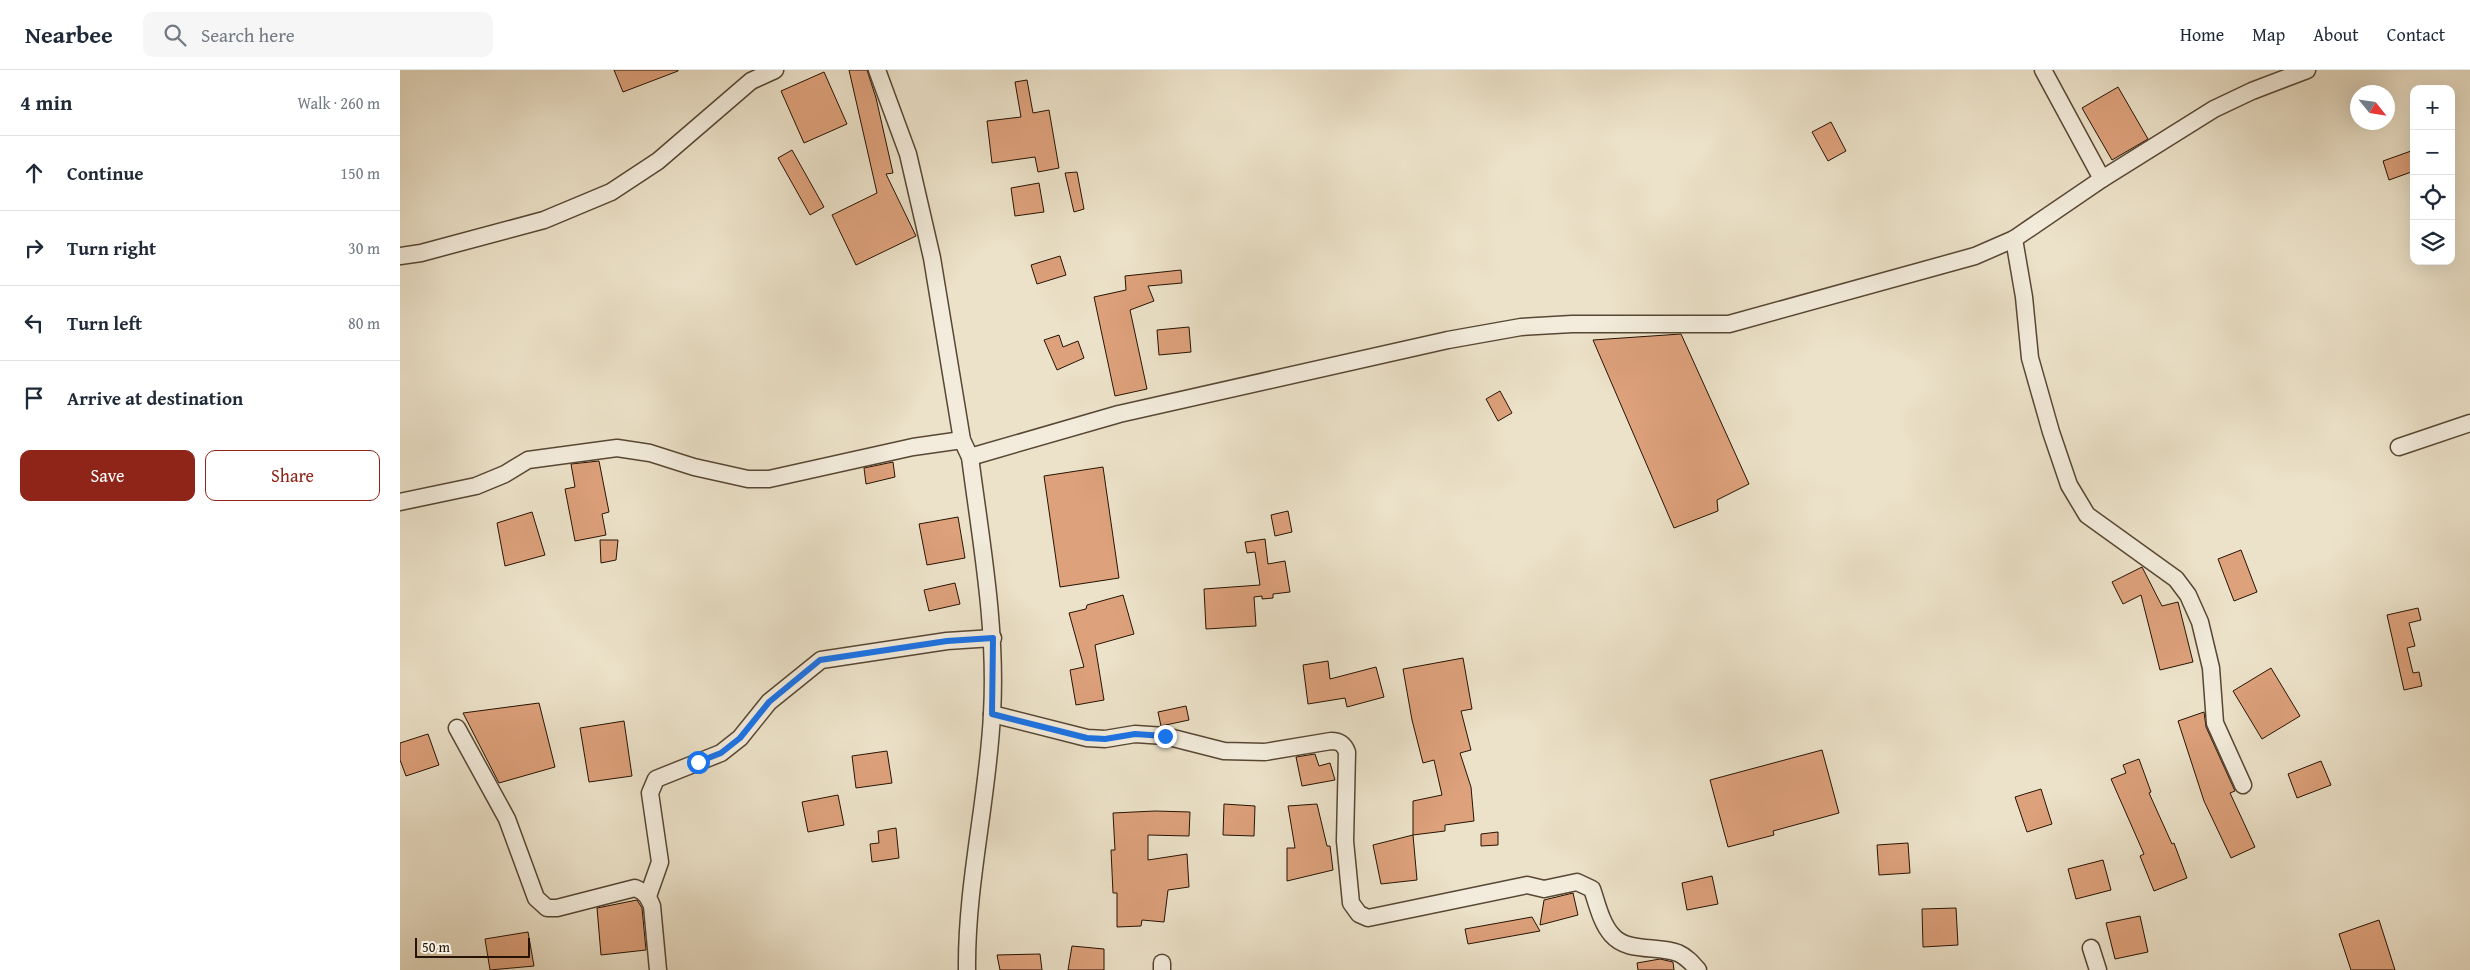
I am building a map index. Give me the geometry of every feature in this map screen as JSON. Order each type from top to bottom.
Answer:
[{"type":"street","points":[[400,256],[421,253],[544,220],[611,192],[658,161],[751,81],[775,70]]},
{"type":"street","points":[[876,70],[908,154],[932,258],[962,440],[970,457],[993,638],[992,714],[972,885],[967,970]]},
{"type":"street","points":[[2043,70],[2102,180]]},
{"type":"street","points":[[970,457],[1138,410],[1339,364],[1511,329],[1572,324],[1729,324],[1975,256],[2014,239],[2102,180],[2214,109],[2307,70]]},
{"type":"street","points":[[2014,239],[2024,297],[2030,358],[2069,486],[2087,515],[2176,579],[2188,595],[2200,622],[2211,668],[2216,723],[2243,785]]},
{"type":"street","points":[[2399,447],[2470,423]]},
{"type":"street","points":[[400,502],[476,486],[505,474],[528,460],[617,448],[650,453],[694,467],[748,479],[770,479],[912,447],[962,440]]},
{"type":"street","points":[[658,970],[654,926],[648,896],[660,862],[650,792],[656,780],[721,753],[740,738],[769,702],[820,660],[938,642],[993,638]]},
{"type":"street","points":[[992,714],[1087,738],[1105,739],[1135,734],[1165,736],[1224,750],[1264,752],[1339,741],[1345,746],[1346,752],[1345,841],[1351,903],[1359,914],[1368,918],[1527,885],[1544,889],[1576,882],[1592,888],[1605,924],[1612,936],[1640,947],[1676,952],[1688,959],[1698,970]]},
{"type":"street","points":[[457,728],[507,819],[536,898],[547,908],[571,906],[635,888],[648,896]]},
{"type":"street","points":[[2092,948],[2098,970]]},
{"type":"building","points":[[614,70],[678,70],[678,71],[623,92]]},
{"type":"building","points":[[849,70],[867,70],[876,98],[893,173],[886,174],[916,236],[856,265],[832,215],[877,193]]},
{"type":"building","points":[[824,72],[847,124],[804,143],[781,91]]},
{"type":"building","points":[[1027,80],[1033,113],[1049,110],[1059,168],[1038,172],[1035,157],[992,163],[987,121],[1021,117],[1015,82]]},
{"type":"building","points":[[2118,87],[2148,139],[2112,160],[2082,108]]},
{"type":"building","points":[[1831,122],[1846,151],[1828,161],[1812,132]]},
{"type":"building","points":[[792,150],[824,207],[810,215],[778,158]]},
{"type":"building","points":[[2410,151],[2410,172],[2389,180],[2383,161]]},
{"type":"building","points":[[1077,172],[1084,209],[1074,212],[1065,173]]},
{"type":"building","points":[[1039,183],[1044,212],[1015,216],[1011,188]]},
{"type":"building","points":[[1060,256],[1066,275],[1037,284],[1031,265]]},
{"type":"building","points":[[1181,270],[1182,283],[1148,286],[1154,301],[1130,310],[1147,389],[1115,396],[1094,297],[1126,290],[1125,276]]},
{"type":"building","points":[[1189,327],[1191,352],[1159,355],[1157,330]]},
{"type":"building","points":[[1681,334],[1749,484],[1717,500],[1718,511],[1674,528],[1593,340]]},
{"type":"building","points":[[1059,335],[1063,347],[1078,341],[1084,358],[1057,370],[1044,340]]},
{"type":"building","points":[[1500,391],[1512,413],[1498,421],[1486,399]]},
{"type":"building","points":[[599,461],[609,512],[602,514],[606,535],[575,541],[565,489],[575,487],[571,464]]},
{"type":"building","points":[[893,462],[895,477],[866,484],[864,468]]},
{"type":"building","points":[[1103,467],[1119,578],[1060,587],[1044,476]]},
{"type":"building","points":[[1288,511],[1292,532],[1275,536],[1271,515]]},
{"type":"building","points":[[532,512],[545,555],[505,566],[497,523]]},
{"type":"building","points":[[958,517],[965,558],[927,565],[919,524]]},
{"type":"building","points":[[1265,539],[1268,564],[1285,561],[1290,592],[1273,594],[1273,598],[1262,599],[1262,596],[1254,597],[1256,626],[1206,629],[1204,589],[1260,585],[1255,552],[1247,553],[1245,542]]},
{"type":"building","points":[[600,540],[618,540],[616,560],[601,563]]},
{"type":"building","points":[[2241,550],[2257,592],[2234,601],[2218,559]]},
{"type":"building","points":[[2142,567],[2162,606],[2178,602],[2193,662],[2160,670],[2141,595],[2123,604],[2112,582]]},
{"type":"building","points":[[955,583],[960,604],[929,611],[924,590]]},
{"type":"building","points":[[1123,595],[1134,634],[1095,645],[1104,700],[1076,705],[1070,670],[1084,667],[1069,613],[1086,609],[1087,605]]},
{"type":"building","points":[[2418,608],[2421,620],[2409,623],[2415,646],[2407,648],[2413,673],[2419,672],[2422,686],[2404,690],[2387,615]]},
{"type":"building","points":[[1463,658],[1472,709],[1461,711],[1471,750],[1460,753],[1471,787],[1474,821],[1445,825],[1445,831],[1413,835],[1413,801],[1442,795],[1434,760],[1423,763],[1412,720],[1403,669]]},
{"type":"building","points":[[1328,661],[1330,679],[1376,667],[1384,697],[1347,707],[1345,698],[1308,704],[1303,665]]},
{"type":"building","points":[[2271,668],[2300,716],[2262,739],[2233,691]]},
{"type":"building","points":[[539,703],[555,767],[499,783],[463,713]]},
{"type":"building","points":[[1186,706],[1189,720],[1161,726],[1158,712]]},
{"type":"building","points":[[2204,712],[2206,727],[2235,791],[2230,793],[2255,847],[2231,858],[2204,801],[2178,721]]},
{"type":"building","points":[[624,721],[632,776],[589,782],[580,728]]},
{"type":"building","points":[[428,734],[439,765],[406,776],[400,760],[400,743]]},
{"type":"building","points":[[1822,750],[1839,813],[1773,831],[1774,835],[1728,847],[1710,780]]},
{"type":"building","points":[[887,751],[892,783],[856,788],[852,756]]},
{"type":"building","points":[[1315,754],[1319,766],[1330,763],[1335,780],[1302,786],[1296,757]]},
{"type":"building","points":[[2139,759],[2151,792],[2149,793],[2172,844],[2174,843],[2187,878],[2154,891],[2140,856],[2144,854],[2111,779],[2126,773],[2123,765]]},
{"type":"building","points":[[2321,761],[2331,785],[2297,798],[2288,774]]},
{"type":"building","points":[[2041,789],[2052,824],[2027,832],[2015,797]]},
{"type":"building","points":[[838,795],[844,825],[808,832],[802,802]]},
{"type":"building","points":[[1224,804],[1255,806],[1254,836],[1223,835]]},
{"type":"building","points":[[1317,804],[1327,846],[1330,846],[1333,870],[1287,881],[1287,848],[1295,848],[1288,806]]},
{"type":"building","points":[[1190,812],[1189,836],[1148,835],[1148,860],[1187,854],[1189,887],[1168,890],[1164,922],[1142,920],[1141,926],[1117,927],[1117,893],[1113,893],[1111,850],[1115,850],[1113,813]]},
{"type":"building","points":[[896,828],[899,858],[872,862],[870,844],[879,843],[878,831]]},
{"type":"building","points":[[1498,832],[1498,845],[1481,846],[1481,834]]},
{"type":"building","points":[[1413,835],[1417,880],[1381,884],[1373,845]]},
{"type":"building","points":[[1908,843],[1910,873],[1879,875],[1877,845]]},
{"type":"building","points":[[2103,860],[2111,890],[2076,899],[2068,869]]},
{"type":"building","points":[[1712,876],[1718,904],[1687,910],[1682,883]]},
{"type":"building","points":[[1573,893],[1578,915],[1540,925],[1544,900]]},
{"type":"building","points":[[637,900],[642,908],[646,950],[601,955],[597,908]]},
{"type":"building","points":[[1956,908],[1958,945],[1923,947],[1922,909]]},
{"type":"building","points":[[2140,916],[2148,952],[2115,959],[2106,923]]},
{"type":"building","points":[[1532,917],[1540,931],[1468,944],[1465,929]]},
{"type":"building","points":[[2379,920],[2395,970],[2351,970],[2339,934]]},
{"type":"building","points":[[528,932],[534,966],[490,970],[485,939]]},
{"type":"building","points":[[1072,946],[1104,949],[1104,970],[1068,970]]},
{"type":"building","points":[[1040,954],[1042,970],[1000,970],[997,955]]},
{"type":"building","points":[[1660,959],[1673,962],[1674,970],[1638,970],[1637,963]]},
{"type":"route","points":[[698,762],[721,753],[740,738],[769,702],[820,660],[947,641],[993,638],[992,714],[1087,738],[1105,739],[1135,734],[1165,736]]}]
